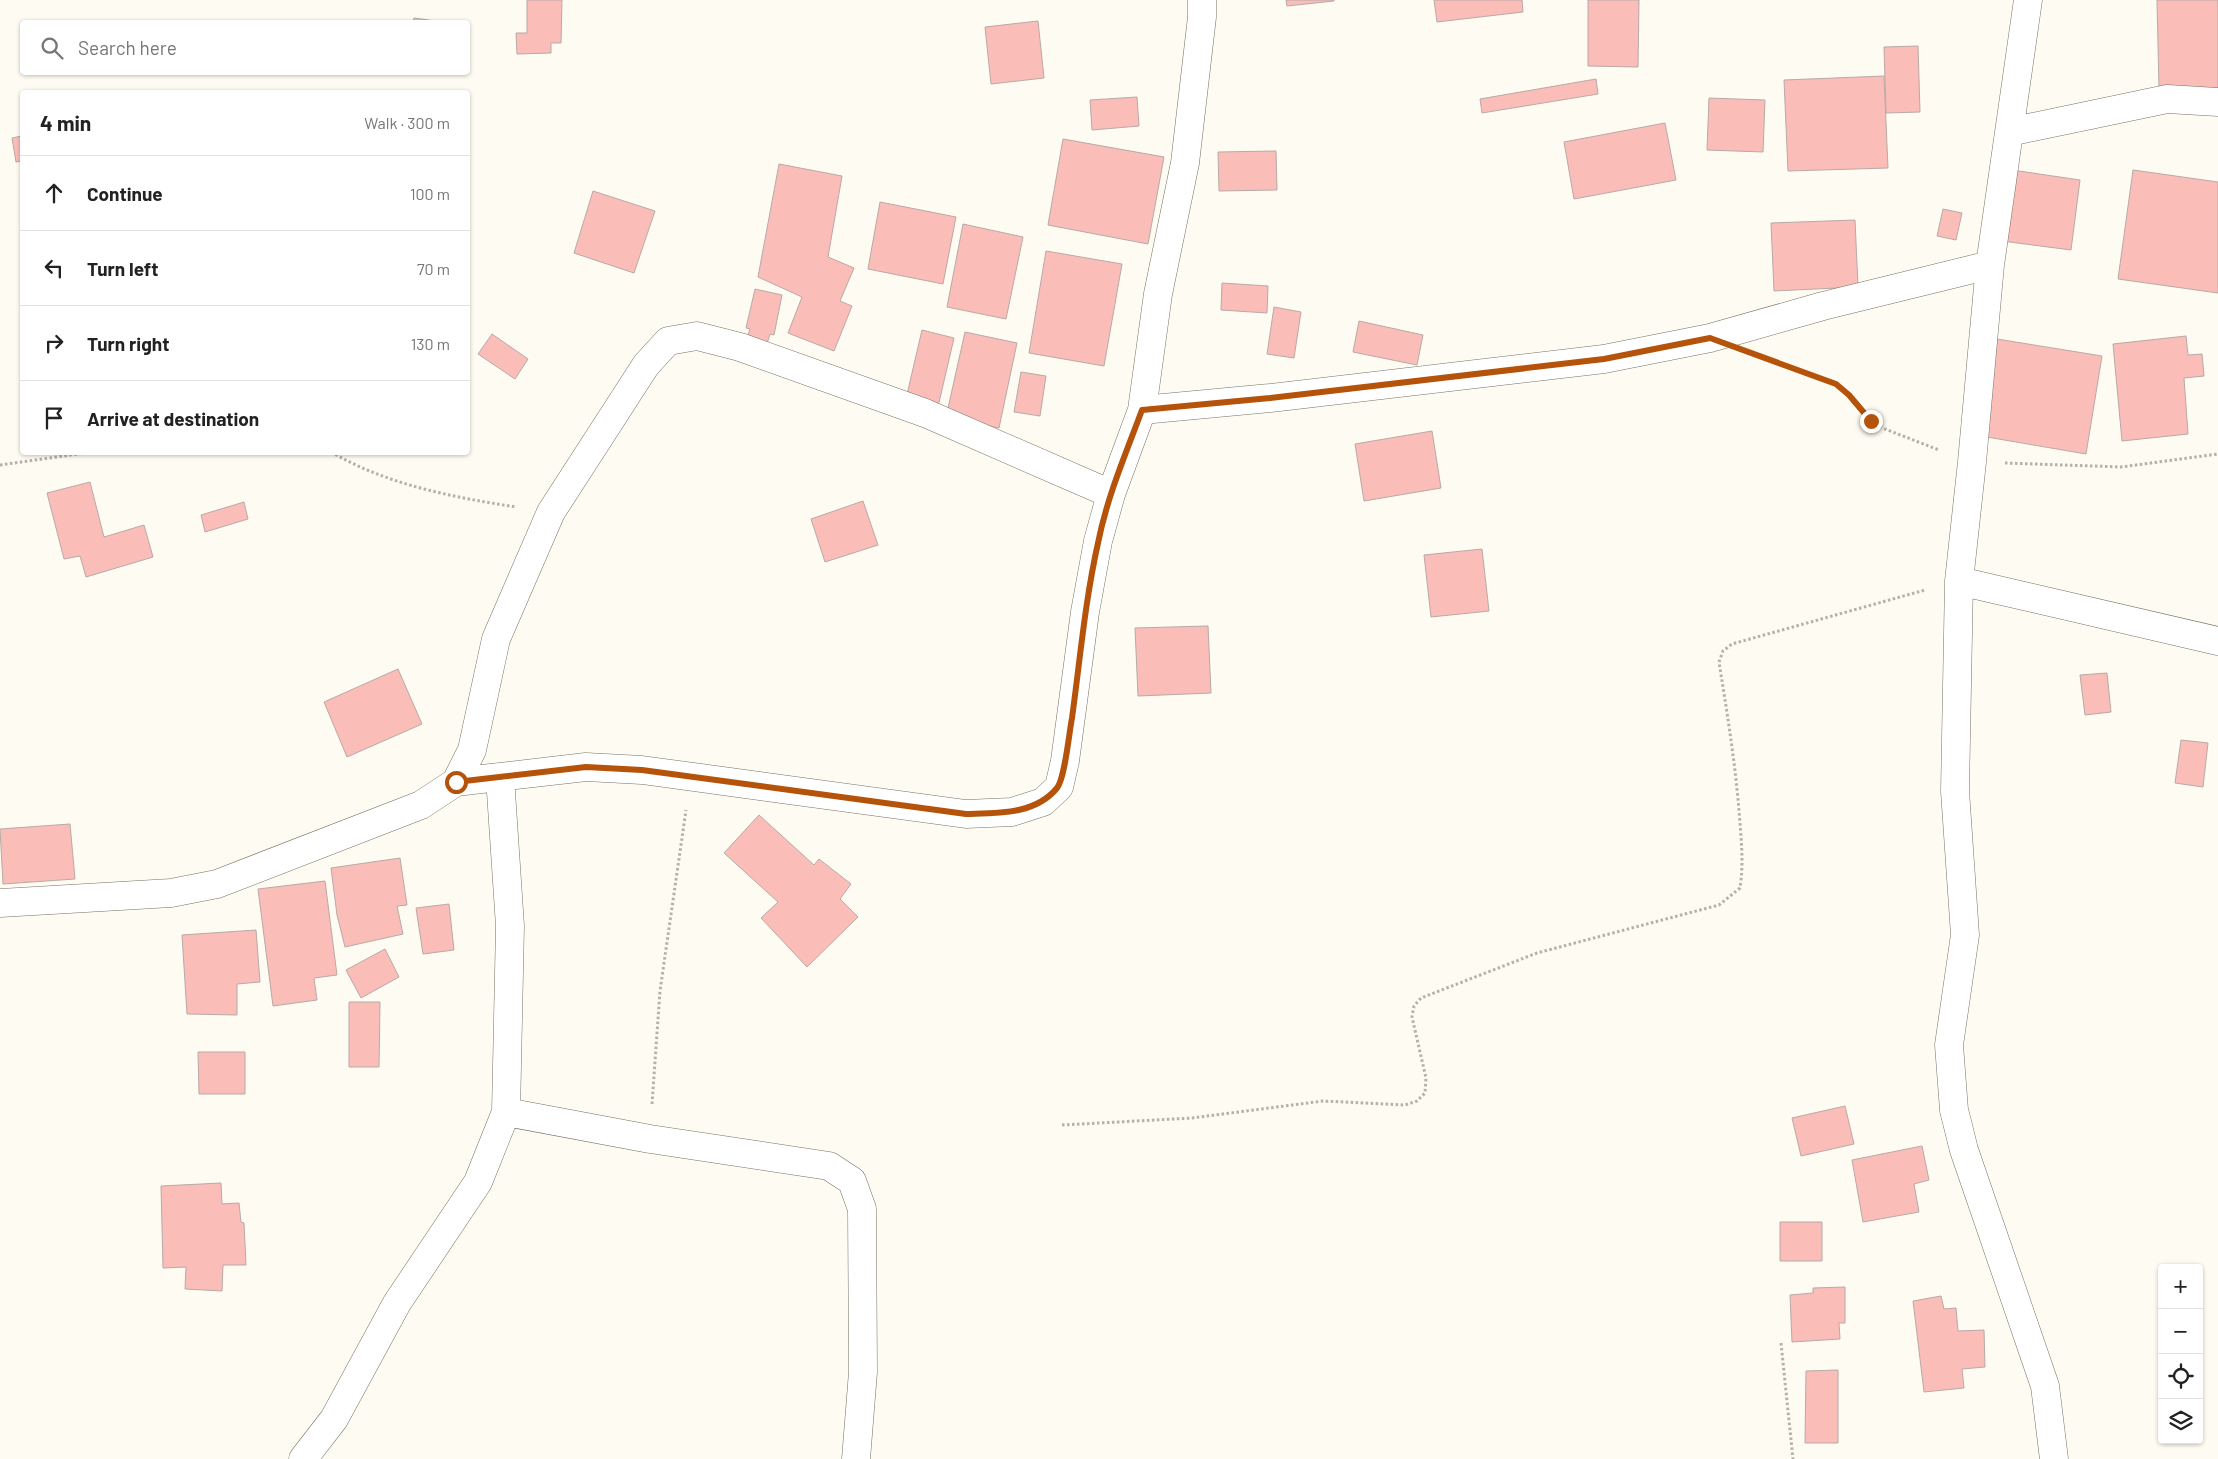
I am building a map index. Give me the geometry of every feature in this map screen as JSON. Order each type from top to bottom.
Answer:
[{"type":"street","points":[[0,902],[171,893],[217,884],[421,805],[456,782],[586,767],[642,770],[966,814],[1012,812],[1043,802],[1059,787],[1065,761],[1085,612],[1098,541],[1112,494],[1142,410],[1158,294],[1185,163],[1202,17],[1202,0]]},
{"type":"street","points":[[2028,0],[1990,265],[1959,581],[1955,791],[1965,935],[1949,1045],[1954,1110],[1964,1150],[2045,1386],[2054,1459]]},
{"type":"street","points":[[2009,132],[2167,99],[2218,102]]},
{"type":"street","points":[[1142,410],[1270,398],[1604,359],[1710,338],[1823,306],[1990,265]]},
{"type":"street","points":[[456,782],[472,750],[496,639],[552,512],[646,365],[668,341],[697,336],[740,347],[925,413],[1112,494]]},
{"type":"street","points":[[1959,581],[2218,641]]},
{"type":"street","points":[[303,1459],[334,1419],[397,1303],[478,1182],[506,1112],[510,926],[500,777]]},
{"type":"street","points":[[506,1112],[650,1138],[829,1166],[852,1181],[862,1209],[863,1372],[856,1459]]},
{"type":"path","points":[[1765,358],[1836,384],[1849,395],[1871,421],[1885,429],[1972,462],[2120,467],[2218,454]]},
{"type":"path","points":[[0,465],[71,455]]},
{"type":"path","points":[[337,455],[381,477],[434,492],[552,512]]},
{"type":"path","points":[[1062,1125],[1192,1118],[1323,1101],[1405,1105],[1417,1101],[1425,1092],[1426,1078],[1412,1017],[1414,1006],[1421,998],[1537,953],[1719,905],[1740,888],[1743,871],[1736,775],[1719,662],[1723,651],[1732,644],[1959,581]]},
{"type":"path","points":[[650,1138],[660,991],[690,778]]},
{"type":"path","points":[[1781,1343],[1793,1459]]},
{"type":"building","points":[[527,0],[562,0],[561,43],[551,43],[551,53],[517,54],[516,33],[527,33]]},
{"type":"building","points":[[1286,0],[1334,0],[1334,1],[1287,6]]},
{"type":"building","points":[[1434,0],[1522,0],[1523,12],[1437,22]]},
{"type":"building","points":[[1588,0],[1639,0],[1638,67],[1588,66]]},
{"type":"building","points":[[2157,0],[2218,0],[2218,88],[2159,89]]},
{"type":"building","points":[[1038,21],[1044,78],[991,84],[985,27]]},
{"type":"building","points":[[1918,46],[1920,112],[1886,113],[1884,47]]},
{"type":"building","points":[[1884,76],[1888,168],[1788,171],[1784,80]]},
{"type":"building","points":[[1596,79],[1598,94],[1482,113],[1480,99]]},
{"type":"building","points":[[1137,97],[1139,126],[1092,130],[1090,100]]},
{"type":"building","points":[[1709,98],[1765,100],[1763,152],[1707,150]]},
{"type":"building","points":[[1665,123],[1676,180],[1574,199],[1564,142]]},
{"type":"building","points":[[20,136],[20,161],[16,162],[12,138]]},
{"type":"building","points":[[1063,139],[1164,157],[1148,244],[1048,225]]},
{"type":"building","points":[[1276,151],[1277,190],[1219,191],[1218,152]]},
{"type":"building","points":[[779,164],[842,176],[828,257],[854,268],[840,301],[852,306],[834,351],[788,333],[802,297],[758,277]]},
{"type":"building","points":[[2012,170],[2080,180],[2071,250],[2002,241]]},
{"type":"building","points":[[2133,170],[2218,182],[2218,293],[2118,279]]},
{"type":"building","points":[[593,191],[655,211],[634,273],[574,253]]},
{"type":"building","points":[[880,202],[956,217],[943,284],[868,269]]},
{"type":"building","points":[[1943,209],[1962,213],[1956,240],[1937,236]]},
{"type":"building","points":[[1855,220],[1858,287],[1774,291],[1771,223]]},
{"type":"building","points":[[963,224],[1023,237],[1006,319],[947,307]]},
{"type":"building","points":[[1046,251],[1122,264],[1104,366],[1029,353]]},
{"type":"building","points":[[1222,283],[1268,286],[1267,313],[1221,310]]},
{"type":"building","points":[[755,289],[782,295],[774,335],[770,334],[767,344],[747,339],[750,329],[746,328]]},
{"type":"building","points":[[1274,307],[1301,312],[1294,358],[1267,354]]},
{"type":"building","points":[[1359,321],[1423,335],[1417,365],[1353,352]]},
{"type":"building","points":[[922,330],[954,338],[937,411],[905,403]]},
{"type":"building","points":[[965,332],[1017,343],[999,428],[946,417]]},
{"type":"building","points":[[492,334],[528,359],[515,379],[478,354]]},
{"type":"building","points":[[2186,336],[2188,355],[2202,354],[2204,376],[2184,378],[2188,434],[2122,441],[2113,344]]},
{"type":"building","points":[[1997,339],[2102,356],[2086,454],[1981,436]]},
{"type":"building","points":[[1021,372],[1046,376],[1040,416],[1014,412]]},
{"type":"building","points":[[1432,431],[1441,488],[1364,501],[1355,444]]},
{"type":"building","points":[[90,482],[104,537],[144,525],[153,557],[86,577],[80,556],[64,559],[47,493]]},
{"type":"building","points":[[863,501],[878,545],[825,562],[811,519]]},
{"type":"building","points":[[244,502],[248,519],[205,532],[201,515]]},
{"type":"building","points":[[1482,549],[1489,611],[1431,617],[1424,555]]},
{"type":"building","points":[[1208,626],[1211,693],[1138,696],[1135,628]]},
{"type":"building","points":[[398,669],[422,724],[347,757],[324,702]]},
{"type":"building","points":[[2107,673],[2111,712],[2085,715],[2080,675]]},
{"type":"building","points":[[2181,740],[2208,743],[2203,787],[2175,783]]},
{"type":"building","points":[[759,815],[814,865],[819,859],[851,884],[840,899],[858,917],[807,967],[761,918],[778,902],[724,853]]},
{"type":"building","points":[[70,824],[75,879],[3,884],[0,829]]},
{"type":"building","points":[[400,858],[407,905],[397,906],[403,934],[345,947],[337,915],[331,868]]},
{"type":"building","points":[[325,881],[337,975],[314,978],[317,1000],[273,1006],[258,889]]},
{"type":"building","points":[[449,904],[454,950],[423,954],[416,908]]},
{"type":"building","points":[[256,930],[260,982],[237,984],[237,1015],[187,1014],[182,935]]},
{"type":"building","points":[[385,949],[399,977],[361,998],[346,970]]},
{"type":"building","points":[[349,1002],[380,1002],[379,1067],[349,1067]]},
{"type":"building","points":[[198,1052],[245,1052],[245,1094],[199,1094]]},
{"type":"building","points":[[1845,1106],[1854,1144],[1801,1156],[1792,1118]]},
{"type":"building","points":[[1922,1146],[1929,1180],[1914,1184],[1919,1212],[1863,1222],[1852,1160]]},
{"type":"building","points":[[221,1183],[222,1204],[239,1203],[241,1222],[244,1223],[246,1265],[223,1265],[222,1291],[185,1289],[186,1267],[163,1268],[161,1186]]},
{"type":"building","points":[[1780,1222],[1822,1222],[1822,1261],[1780,1261]]},
{"type":"building","points":[[1845,1287],[1845,1323],[1839,1323],[1840,1339],[1792,1342],[1790,1295],[1813,1293],[1813,1288]]},
{"type":"building","points":[[1941,1296],[1944,1309],[1956,1308],[1958,1331],[1984,1330],[1985,1367],[1962,1369],[1964,1388],[1924,1392],[1913,1301]]},
{"type":"building","points":[[1838,1370],[1838,1443],[1805,1443],[1806,1371]]},
{"type":"route","points":[[456,782],[586,767],[642,770],[966,814],[1012,812],[1043,802],[1059,787],[1065,761],[1085,612],[1098,541],[1112,494],[1142,410],[1270,398],[1604,359],[1710,338],[1836,384],[1849,395],[1871,421]]}]
